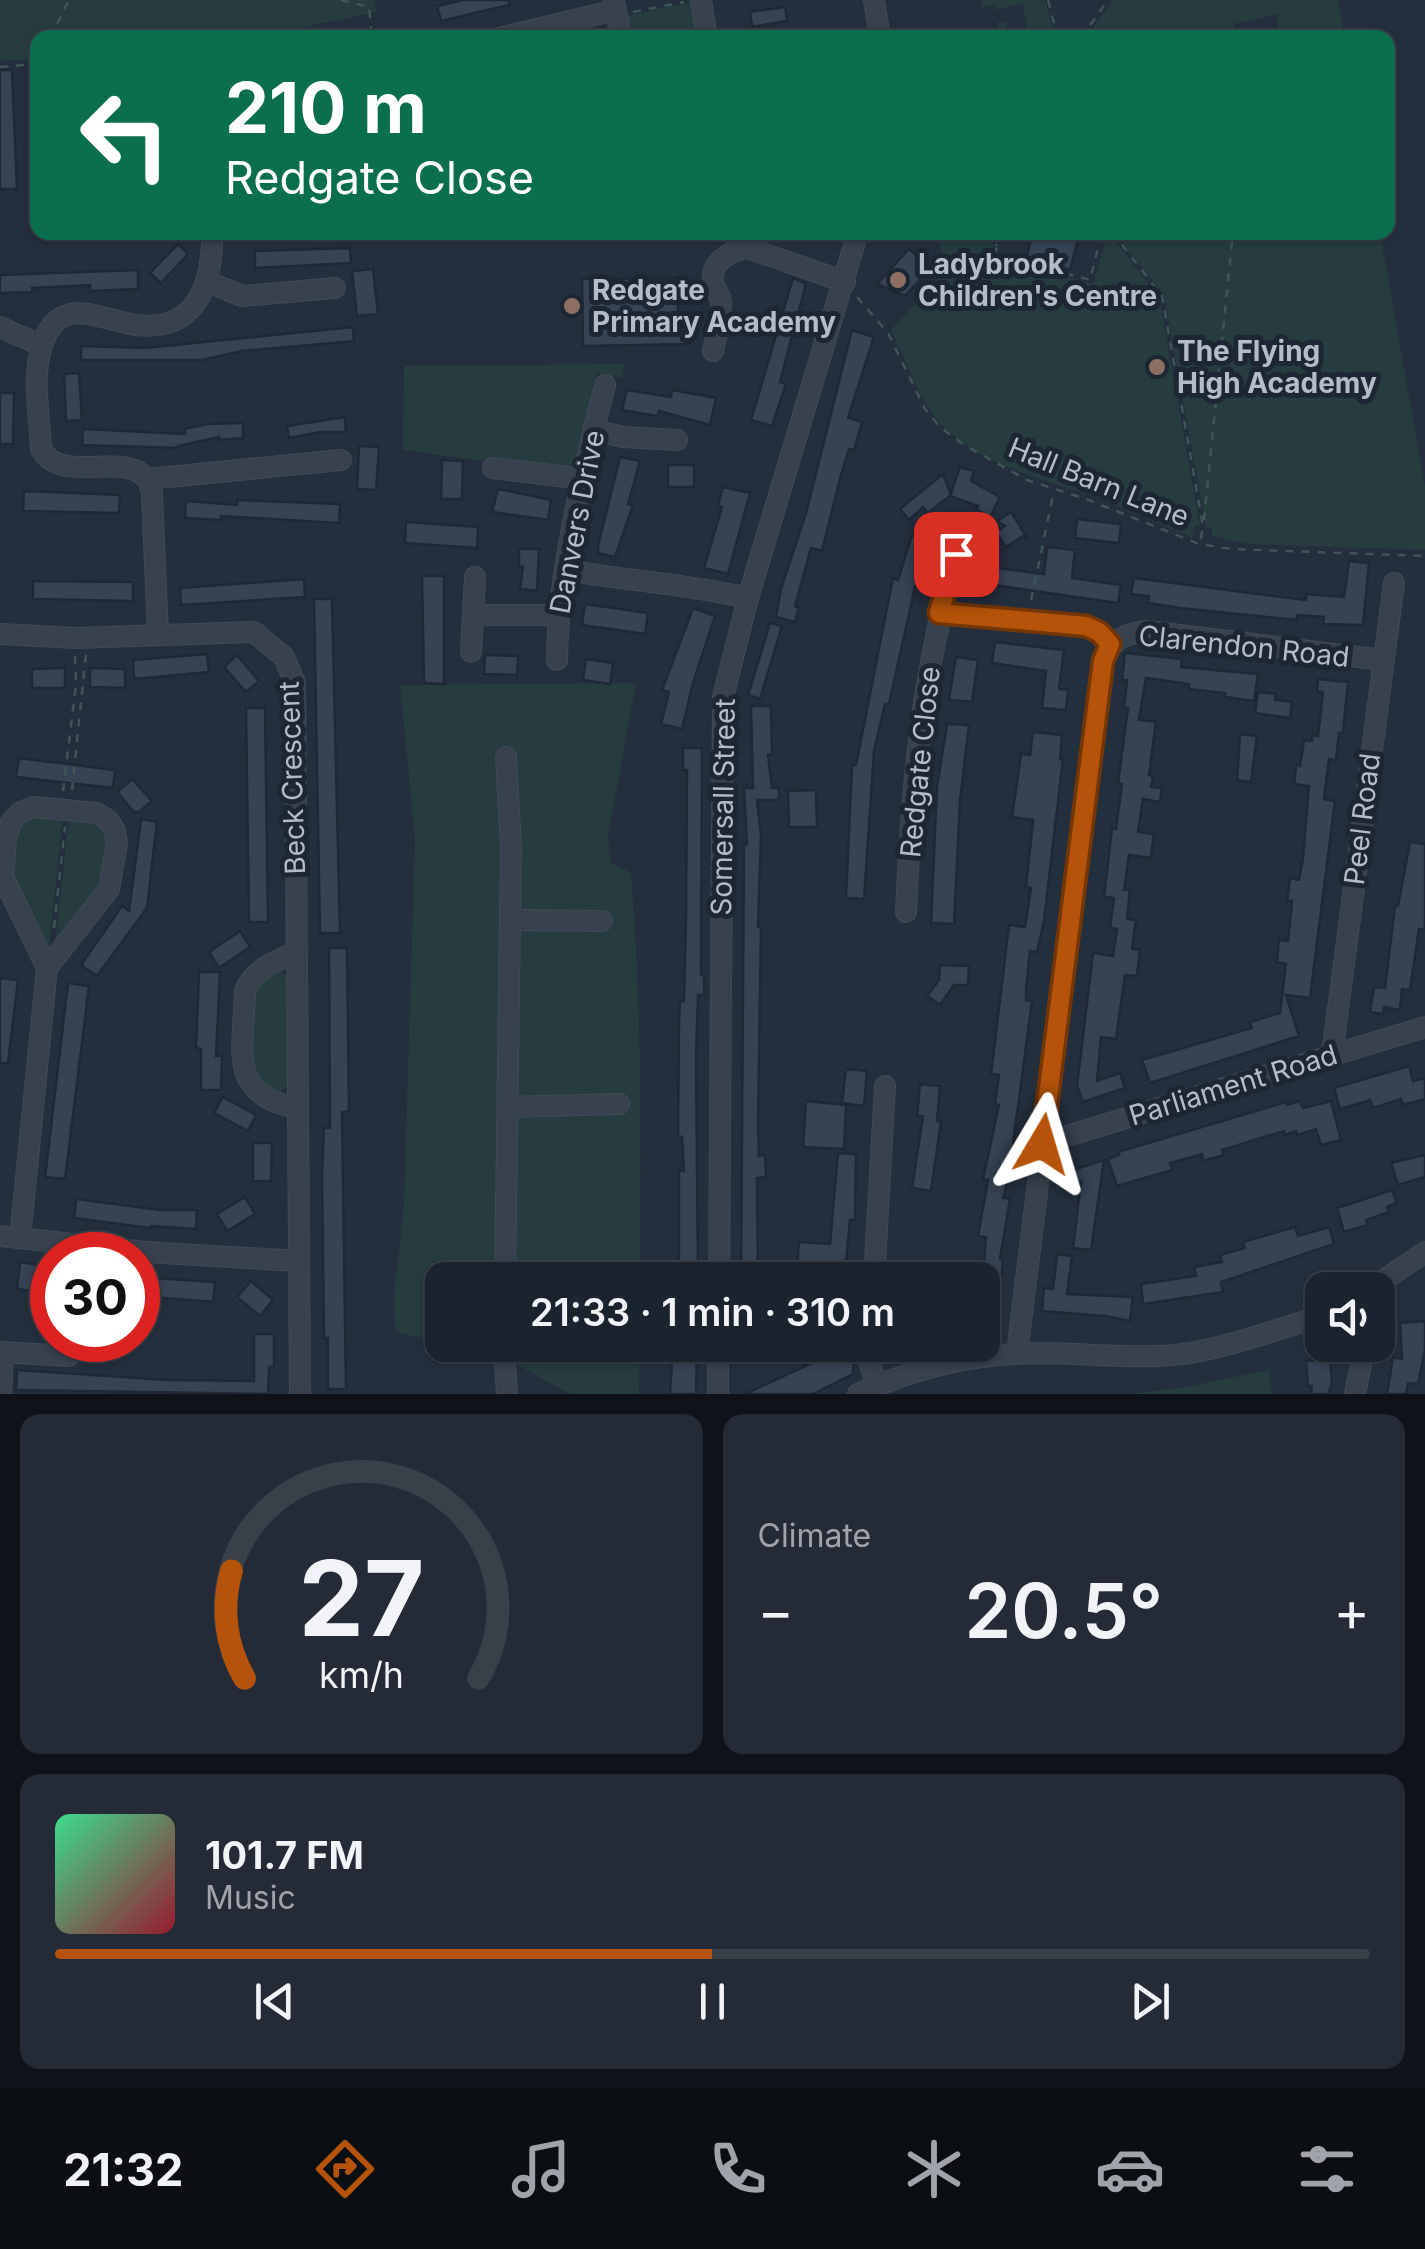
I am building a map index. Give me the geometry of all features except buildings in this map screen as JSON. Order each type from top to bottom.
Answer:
[{"type":"street","points":[[701,0],[706,30]]},
{"type":"street","points":[[874,0],[879,30]]},
{"type":"street","points":[[530,30],[615,8]]},
{"type":"street","points":[[158,635],[152,494],[147,479],[132,469],[60,466],[46,458],[41,450],[37,368],[50,329],[63,317],[82,312],[138,325],[160,325],[180,316],[195,303],[208,282],[212,240]]},
{"type":"street","name":"Somersall Street","points":[[719,1262],[722,698],[748,598],[856,240]]},
{"type":"street","points":[[713,351],[721,299],[712,281],[714,269],[736,249],[748,248],[844,284]]},
{"type":"street","points":[[208,282],[242,296],[334,288]]},
{"type":"street","points":[[0,327],[42,346]]},
{"type":"street","name":"Danvers Drive","points":[[557,660],[558,615],[605,385]]},
{"type":"street","points":[[593,430],[624,437],[677,440]]},
{"type":"street","points":[[147,479],[341,460]]},
{"type":"street","points":[[493,468],[584,478]]},
{"type":"street","name":"Redgate Close","points":[[906,912],[911,799],[939,613],[956,554]]},
{"type":"street","points":[[566,570],[636,582],[690,584],[748,598]]},
{"type":"street","points":[[471,652],[476,577]]},
{"type":"street","name":"Peel Road","points":[[1332,1055],[1394,584]]},
{"type":"street","points":[[939,613],[1086,626],[1110,644],[1103,661],[1016,1353]]},
{"type":"street","points":[[475,615],[558,615]]},
{"type":"street","name":"Clarendon Road","points":[[1110,644],[1124,634],[1146,631],[1382,660]]},
{"type":"street","name":"Beck Crescent","points":[[0,634],[80,638],[254,632],[284,657],[295,683],[300,1394]]},
{"type":"street","points":[[505,1262],[510,920],[506,757]]},
{"type":"street","points":[[47,968],[3,877],[10,822],[20,812],[34,807],[97,813],[115,830],[117,843],[109,889],[47,968],[10,1237],[145,1252],[300,1261]]},
{"type":"street","points":[[510,920],[602,921]]},
{"type":"street","points":[[297,952],[254,974],[248,982],[244,1072],[256,1093],[277,1104],[298,1108]]},
{"type":"street","name":"Parliament Road","points":[[1042,1144],[1425,1027]]},
{"type":"street","points":[[875,1262],[885,1086]]},
{"type":"street","points":[[508,1107],[619,1104]]},
{"type":"street","points":[[1395,1272],[1425,1252]]},
{"type":"street","points":[[870,1362],[867,1390],[951,1363],[1016,1353],[1161,1356],[1204,1350],[1305,1321]]},
{"type":"street","points":[[1,1394],[2,1352],[30,1354]]},
{"type":"street","points":[[505,1362],[506,1394]]},
{"type":"street","points":[[718,1362],[718,1394]]},
{"type":"street","points":[[1355,1394],[1361,1362]]},
{"type":"path","points":[[54,30],[69,0]]},
{"type":"path","points":[[340,0],[369,8],[371,30]]},
{"type":"path","points":[[615,8],[692,0]]},
{"type":"path","points":[[1048,0],[1056,30]]},
{"type":"path","points":[[1087,30],[1108,0]]},
{"type":"path","points":[[0,66],[30,64]]},
{"type":"path","points":[[992,240],[997,246]]},
{"type":"path","points":[[998,240],[995,254],[1090,280],[1100,240]]},
{"type":"path","points":[[1118,240],[1162,296],[1203,526]]},
{"type":"path","points":[[1200,544],[1232,240]]},
{"type":"path","name":"Hall Barn Lane","points":[[844,284],[888,333],[925,409],[940,427],[1027,480],[1200,544],[1232,549],[1425,556]]},
{"type":"path","points":[[1028,619],[1054,490]]},
{"type":"path","points":[[66,810],[84,687],[80,638]]},
{"type":"path","points":[[54,926],[80,638]]},
{"type":"green space","points":[[0,0],[374,0],[377,12],[290,30],[30,30],[30,59],[0,61]]},
{"type":"green space","points":[[981,0],[1045,0],[1054,30],[1021,30],[1027,29],[1023,3],[996,10],[995,5],[982,7]]},
{"type":"green space","points":[[1113,0],[1338,0],[1344,30],[1279,30],[1277,14],[1234,24],[1235,30],[1091,30]]},
{"type":"green space","points":[[692,2],[698,30],[627,30],[624,16]]},
{"type":"green space","points":[[1006,21],[1008,30],[999,30],[998,22]]},
{"type":"green space","points":[[989,240],[994,245],[992,256],[1093,284],[1106,240],[1114,240],[1159,297],[1200,525],[1195,525],[1192,538],[993,460],[941,424],[919,392],[891,330],[945,272],[939,241]]},
{"type":"green space","points":[[1121,240],[1381,240],[1425,487],[1425,550],[1247,544],[1212,536],[1212,528],[1206,527],[1164,295]]},
{"type":"green space","points":[[625,364],[621,378],[596,373],[572,473],[403,450],[404,366]]},
{"type":"green space","points":[[636,683],[608,837],[611,863],[631,873],[635,924],[640,1262],[425,1262],[425,1338],[395,1332],[394,1297],[404,1205],[415,839],[400,685]]},
{"type":"green space","points":[[31,814],[63,816],[49,948],[43,946],[11,879],[16,827]]},
{"type":"green space","points":[[69,817],[91,819],[108,832],[105,883],[55,946]]},
{"type":"green space","points":[[278,969],[288,978],[291,1081],[281,1092],[267,1087],[258,1077],[250,1047],[254,983]]},
{"type":"green space","points":[[511,1362],[640,1362],[639,1394],[570,1394]]},
{"type":"green space","points":[[1269,1370],[1272,1394],[1132,1394],[1185,1387]]},
{"type":"place","name":"Ladybrook Children's Centre","points":[[898,280]]},
{"type":"place","name":"Redgate Primary Academy","points":[[572,306]]},
{"type":"place","name":"The Flying High Academy","points":[[1157,367]]},
{"type":"route","points":[[956,554],[939,613],[1086,626],[1110,644],[1103,661],[1042,1144]]}]
